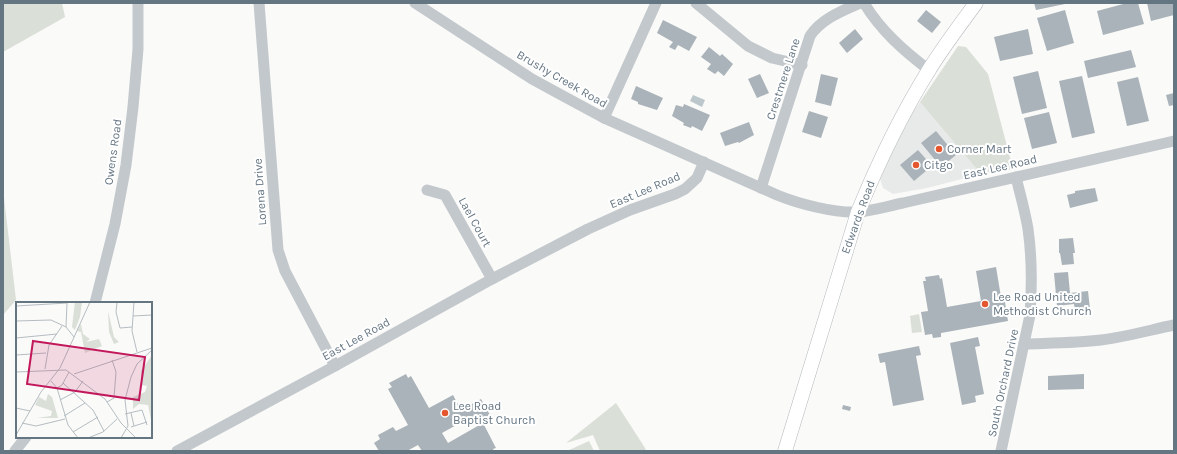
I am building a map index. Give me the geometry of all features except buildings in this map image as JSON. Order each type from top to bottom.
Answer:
[{"type":"main road","name":"Edwards Road","points":[[784,451],[858,212],[888,142],[929,70],[976,3]]},
{"type":"street","name":"Owens Road","points":[[95,302],[115,224],[126,165],[138,48],[138,3]]},
{"type":"street","name":"Lorena Drive","points":[[259,3],[278,250],[285,271],[335,366]]},
{"type":"street","name":"Brushy Creek Road","points":[[415,3],[532,79],[604,118],[704,162]]},
{"type":"street","points":[[604,118],[656,3]]},
{"type":"street","points":[[696,3],[748,46],[772,58],[802,65]]},
{"type":"street","name":"Crestmere Lane","points":[[761,188],[802,65],[806,44],[810,36],[825,20],[860,3]]},
{"type":"street","points":[[864,3],[877,23],[888,35],[909,55],[929,70]]},
{"type":"street","name":"East Lee Road","points":[[177,451],[492,279],[607,220],[685,189],[697,178],[704,162],[796,203],[842,211],[858,212],[1174,141]]},
{"type":"street","name":"South Orchard Drive","points":[[1001,451],[1030,315],[1032,293],[1030,248],[1024,211],[1016,177]]},
{"type":"street","name":"Lael Court","points":[[427,190],[446,195],[492,279]]},
{"type":"street","points":[[1024,344],[1102,340],[1174,325]]},
{"type":"street","points":[[15,451],[25,438]]},
{"type":"shaded area","points":[[3,3],[62,3],[65,17],[3,52]]},
{"type":"shaded area","points":[[958,46],[966,47],[988,74],[1013,169],[981,174],[920,102]]},
{"type":"shaded area","points":[[693,95],[705,100],[702,107],[690,101]]},
{"type":"shaded area","points":[[920,102],[981,174],[927,188],[893,194],[883,188],[880,179],[888,158],[909,117]]},
{"type":"shaded area","points":[[3,189],[16,300],[3,315]]},
{"type":"shaded area","points":[[919,314],[922,332],[912,333],[910,316]]},
{"type":"shaded area","points":[[616,403],[646,451],[600,451],[593,435],[566,443]]},
{"type":"shaded area","points":[[589,441],[594,451],[567,451]]},
{"type":"place","name":"Corner Mart","points":[[939,149]]},
{"type":"place","name":"Citgo","points":[[916,165]]},
{"type":"place","name":"Lee Road United Methodist Church","points":[[985,304]]},
{"type":"place","name":"Lee Road Baptist Church","points":[[445,413]]}]
